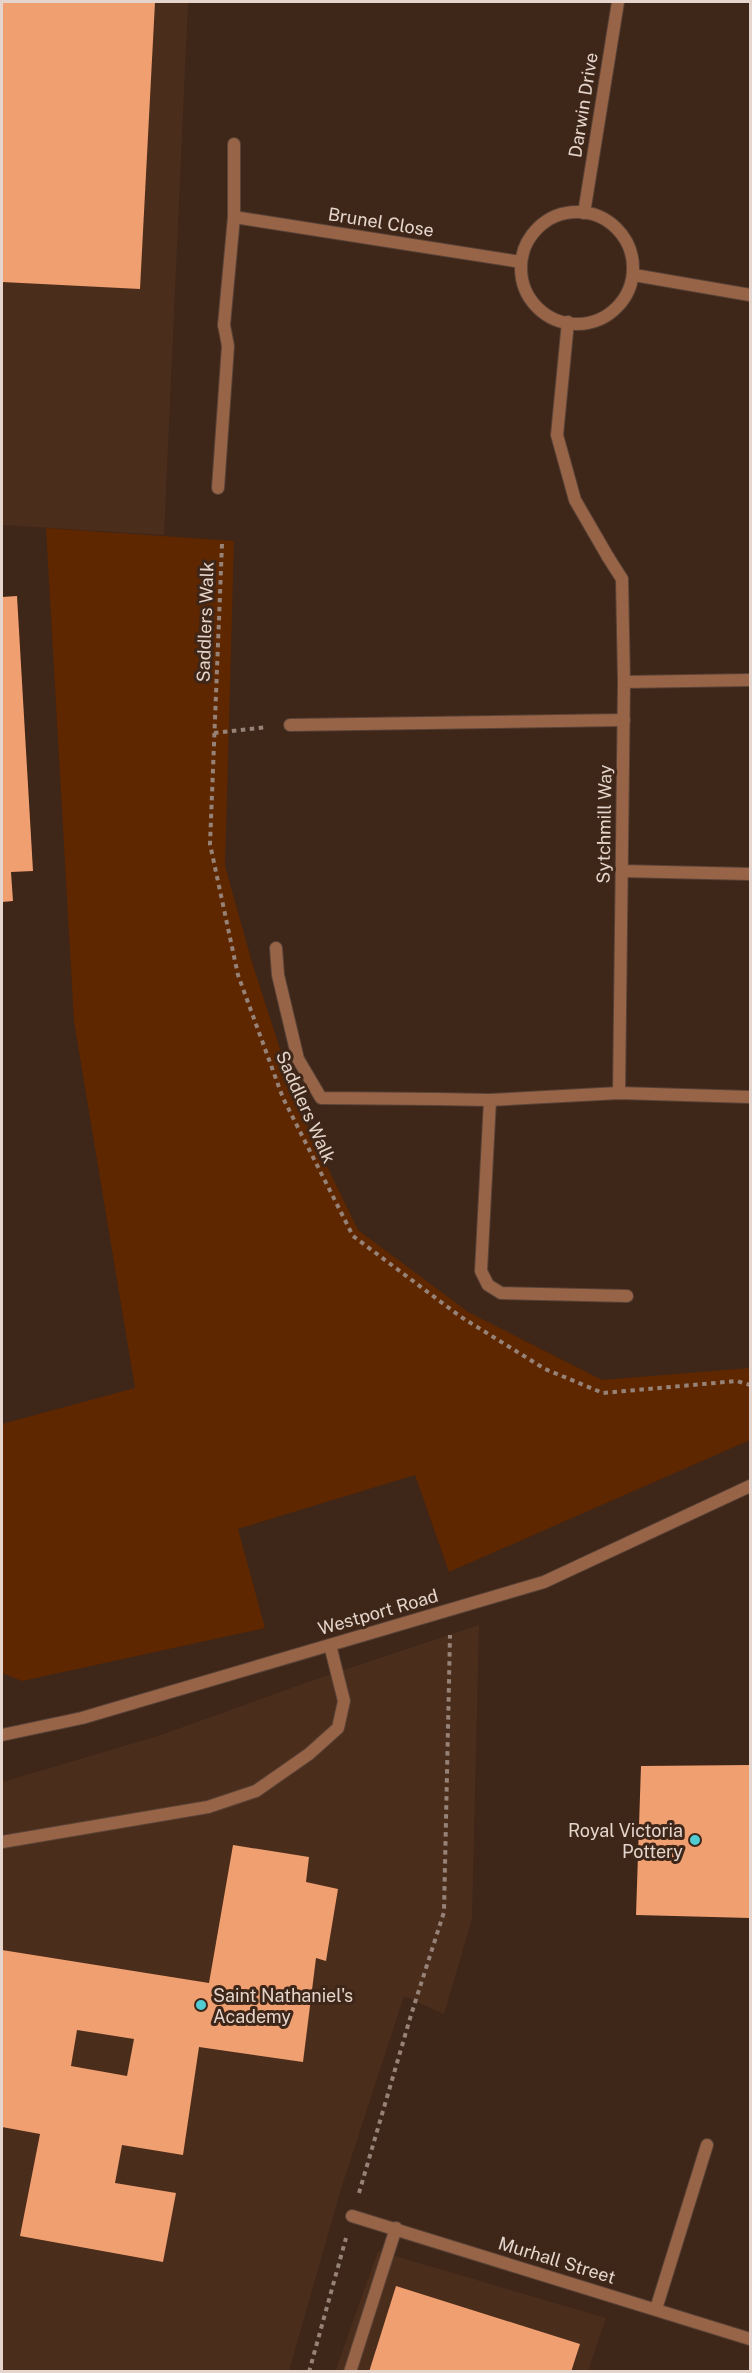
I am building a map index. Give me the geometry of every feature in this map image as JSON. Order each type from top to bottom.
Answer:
[{"type":"street","name":"Darwin Drive","points":[[584,213],[618,2]]},
{"type":"street","points":[[218,488],[228,346],[224,325],[234,217],[234,144]]},
{"type":"street","points":[[572,212],[584,213],[612,224],[624,237],[632,254],[634,275],[628,294],[616,310],[600,320],[582,325],[555,320],[538,310],[526,293],[521,275],[521,262],[533,233],[548,220],[572,212]]},
{"type":"street","name":"Brunel Close","points":[[234,217],[521,262]]},
{"type":"street","points":[[634,275],[750,295]]},
{"type":"street","name":"Sytchmill Way","points":[[568,322],[557,435],[575,500],[622,579],[624,720],[619,1093]]},
{"type":"street","points":[[624,682],[750,680]]},
{"type":"street","points":[[290,725],[624,720]]},
{"type":"street","points":[[622,871],[750,874]]},
{"type":"street","points":[[276,948],[278,975],[298,1059],[321,1098],[490,1100],[619,1093],[750,1097]]},
{"type":"street","points":[[490,1100],[482,1271],[488,1286],[501,1293],[627,1296]]},
{"type":"street","name":"Westport Road","points":[[2,1735],[82,1718],[544,1582],[750,1486]]},
{"type":"street","points":[[2,1842],[208,1807],[256,1791],[309,1754],[338,1728],[344,1701],[330,1645]]},
{"type":"street","points":[[656,2309],[707,2145]]},
{"type":"street","name":"Murhall Street","points":[[352,2216],[750,2339]]},
{"type":"street","points":[[350,2372],[396,2228]]},
{"type":"path","name":"Saddlers Walk","points":[[222,544],[210,844],[238,975],[283,1098],[353,1236],[461,1317],[545,1369],[603,1393],[737,1381],[750,1385]]},
{"type":"path","points":[[214,733],[290,725]]},
{"type":"path","points":[[309,2372],[352,2216],[444,1912],[451,1610]]},
{"type":"shaded area","points":[[2,2],[188,2],[164,535],[2,525]]},
{"type":"shaded area","points":[[46,528],[234,541],[225,866],[251,959],[300,1111],[358,1230],[468,1312],[602,1380],[750,1368],[750,1440],[449,1572],[415,1475],[238,1529],[265,1628],[22,1681],[2,1673],[2,1424],[135,1388],[74,1021]]},
{"type":"shaded area","name":"Saint Nathaniel's Academy","points":[[479,1625],[472,1919],[444,2014],[404,1996],[341,2189],[289,2371],[2,2372],[2,1782],[158,1736],[305,1683]]},
{"type":"shaded area","points":[[378,2251],[606,2318],[588,2371],[335,2372]]},
{"type":"building","points":[[2,2],[155,2],[140,289],[2,282]]},
{"type":"building","points":[[17,596],[33,871],[11,872],[13,901],[2,902],[2,597]]},
{"type":"building","name":"Royal Victoria Pottery","points":[[750,1765],[750,1918],[636,1915],[641,1766]]},
{"type":"building","points":[[233,1845],[309,1857],[306,1882],[338,1889],[326,1961],[316,1958],[303,2062],[199,2047],[183,2155],[122,2145],[115,2183],[176,2193],[163,2262],[20,2236],[40,2134],[2,2127],[2,1950],[209,1983]],"holes":[[[77,2030],[134,2039],[127,2076],[71,2066]]]},
{"type":"building","points":[[396,2286],[580,2344],[571,2372],[369,2372]]},
{"type":"place","name":"Royal Victoria Pottery","points":[[695,1840]]},
{"type":"place","name":"Saint Nathaniel's Academy","points":[[201,2005]]}]
